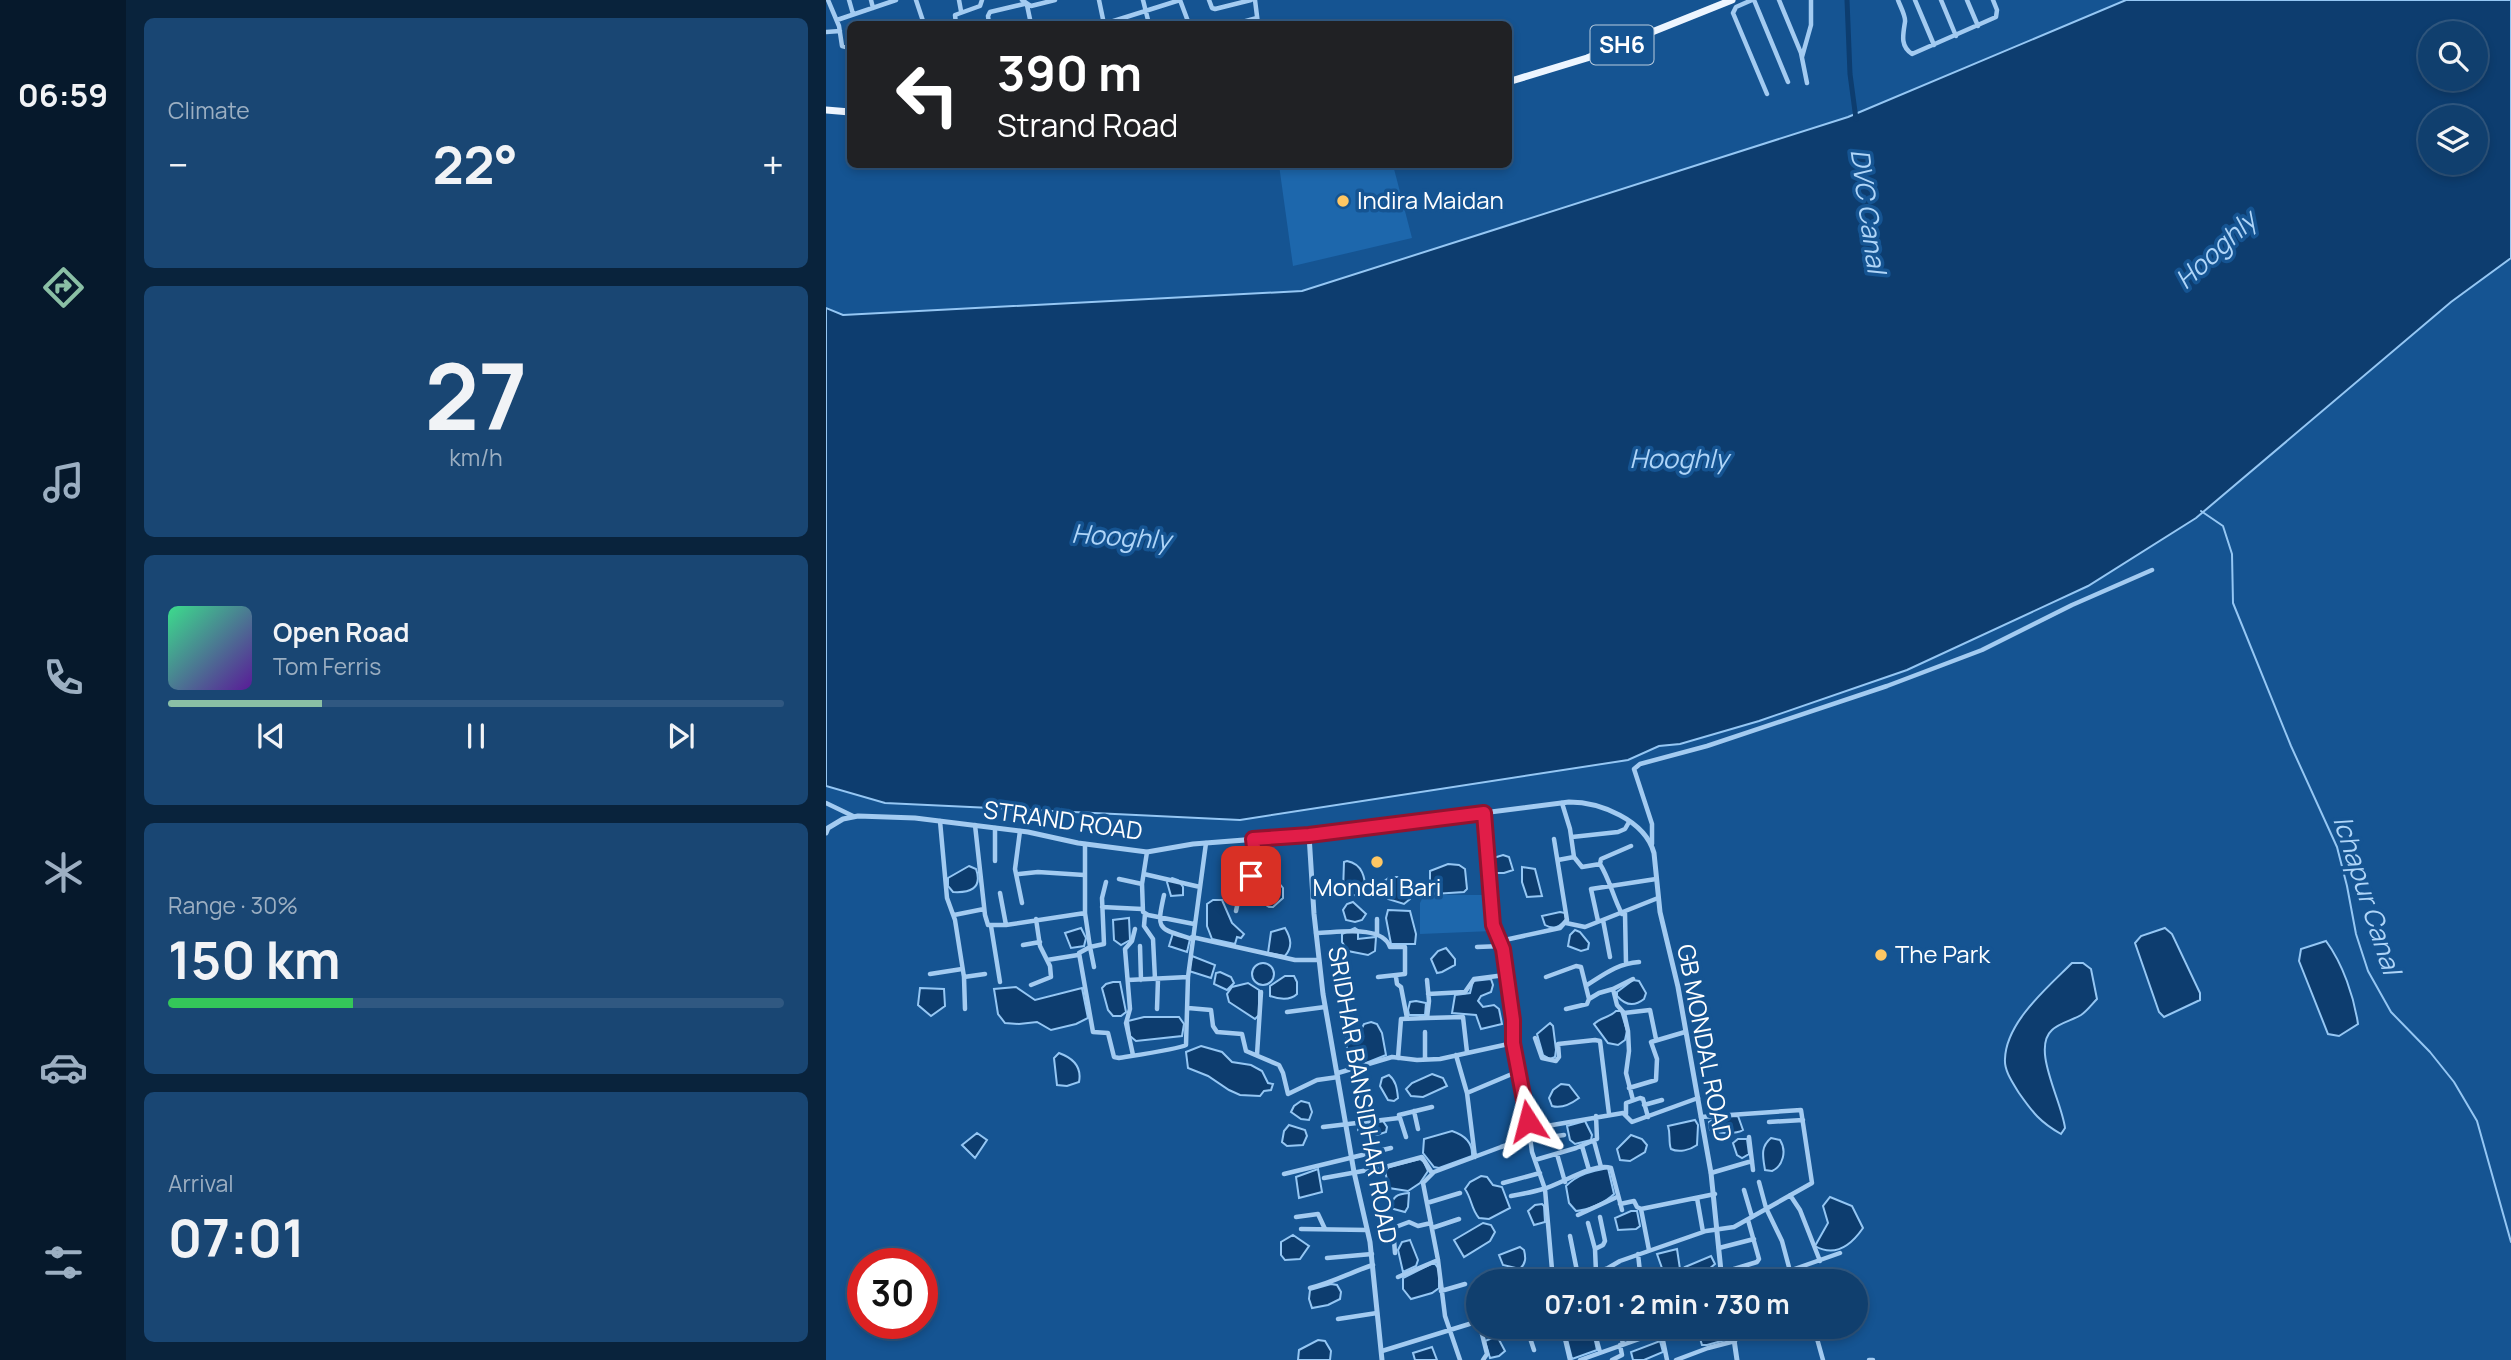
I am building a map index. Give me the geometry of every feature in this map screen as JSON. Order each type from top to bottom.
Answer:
[{"type":"main road","name":"SH6","points":[[1512,81],[1587,58],[1732,0]]},
{"type":"main road","points":[[826,110],[847,112]]},
{"type":"street","points":[[831,0],[842,46],[847,47]]},
{"type":"street","points":[[849,0],[853,15]]},
{"type":"street","points":[[871,0],[873,8]]},
{"type":"street","points":[[837,20],[896,0]]},
{"type":"street","points":[[916,0],[923,21]]},
{"type":"street","points":[[959,0],[961,11]]},
{"type":"street","points":[[955,21],[954,15],[980,6],[982,0]]},
{"type":"street","points":[[989,21],[990,12],[1025,3],[1055,0]]},
{"type":"street","points":[[1099,0],[1103,21]]},
{"type":"street","points":[[1143,0],[1148,21]]},
{"type":"street","points":[[1114,21],[1180,0],[1188,21]]},
{"type":"street","points":[[1209,0],[1215,9],[1253,0],[1258,21]]},
{"type":"street","points":[[1767,94],[1733,13],[1736,7],[1753,0],[1788,82]]},
{"type":"street","points":[[1779,0],[1802,57],[1807,83]]},
{"type":"street","points":[[1802,57],[1812,19],[1811,0]]},
{"type":"street","points":[[1898,0],[1906,20],[1902,32],[1907,51],[1912,54],[1998,15],[1993,0]]},
{"type":"street","points":[[1915,0],[1934,45]]},
{"type":"street","points":[[1941,0],[1956,36]]},
{"type":"street","points":[[1967,0],[1978,26]]},
{"type":"street","points":[[1025,3],[1030,21]]},
{"type":"street","points":[[826,32],[840,31]]},
{"type":"street","points":[[1652,845],[1652,824],[1634,769],[1640,764],[1707,746],[1888,686],[1982,650],[2072,605],[2152,570]]},
{"type":"street","points":[[826,803],[855,817]]},
{"type":"street","points":[[1562,803],[1572,837],[1574,857],[1582,867],[1600,864]]},
{"type":"street","name":"STRAND ROAD","points":[[826,833],[828,828],[843,819],[915,818],[1020,831],[1085,844],[1147,852],[1206,843],[1309,835],[1562,803],[1593,803],[1609,809],[1629,822]]},
{"type":"street","points":[[1484,813],[1493,925],[1501,944],[1513,1020],[1513,1043],[1531,1141],[1545,1189],[1552,1269]]},
{"type":"street","points":[[940,821],[947,898],[954,915],[964,976],[965,1009]]},
{"type":"street","points":[[1572,837],[1618,832],[1625,829],[1629,822],[1652,845]]},
{"type":"street","points":[[975,825],[984,909],[987,923],[991,926],[1000,982]]},
{"type":"street","points":[[995,828],[995,861]]},
{"type":"street","points":[[1020,831],[1015,869],[1022,903]]},
{"type":"street","name":"SRIDHAR BANSIDHAR ROAD","points":[[1309,835],[1316,933],[1325,1007],[1354,1172],[1372,1254],[1382,1360]]},
{"type":"street","points":[[1237,911],[1241,888],[1251,876],[1256,864],[1253,839]]},
{"type":"street","points":[[1477,947],[1501,944],[1560,928],[1566,923],[1554,839]]},
{"type":"street","points":[[1078,955],[1093,1032],[1108,1033],[1115,1058],[1185,1046],[1192,938],[1206,843]]},
{"type":"street","points":[[1085,844],[1085,913],[1094,967]]},
{"type":"street","name":"GB MONDAL ROAD","points":[[1652,845],[1658,898],[1712,1173],[1721,1269]]},
{"type":"street","points":[[1626,963],[1623,913],[1600,864],[1601,859],[1630,846]]},
{"type":"street","points":[[1147,852],[1142,884],[1143,926],[1153,939],[1157,1009]]},
{"type":"street","points":[[1558,860],[1574,857]]},
{"type":"street","points":[[1019,874],[1038,872],[1084,875]]},
{"type":"street","points":[[1144,874],[1200,887]]},
{"type":"street","points":[[1610,957],[1591,891],[1611,884],[1656,878]]},
{"type":"street","points":[[1119,879],[1142,884]]},
{"type":"street","points":[[1047,960],[1078,955],[1090,947],[1104,944],[1102,894],[1106,882]]},
{"type":"street","points":[[1000,893],[1006,925]]},
{"type":"street","points":[[1164,895],[1159,917],[1164,929],[1192,938],[1295,960],[1319,960]]},
{"type":"street","points":[[1566,923],[1582,928],[1658,898]]},
{"type":"street","points":[[1102,907],[1143,911],[1194,924]]},
{"type":"street","points":[[954,915],[984,909]]},
{"type":"street","points":[[991,926],[1085,913]]},
{"type":"street","points":[[1031,985],[1051,977],[1036,919]]},
{"type":"street","points":[[1377,919],[1377,934]]},
{"type":"street","points":[[1133,1055],[1126,1023],[1130,1009],[1125,949],[1132,941],[1135,929]]},
{"type":"street","points":[[1316,933],[1356,931],[1377,934],[1388,941],[1390,947],[1406,948],[1405,974],[1378,977]]},
{"type":"street","points":[[1023,945],[1040,942]]},
{"type":"street","points":[[1140,946],[1141,979]]},
{"type":"street","points":[[1587,985],[1616,966],[1639,962]]},
{"type":"street","points":[[1546,977],[1576,966],[1581,967],[1589,999]]},
{"type":"street","points":[[930,974],[962,969]]},
{"type":"street","points":[[964,976],[985,974]]},
{"type":"street","points":[[1429,994],[1465,992],[1474,979],[1505,975]]},
{"type":"street","points":[[1128,980],[1188,977]]},
{"type":"street","points":[[1396,977],[1397,984],[1401,987],[1407,1018]]},
{"type":"street","points":[[1427,979],[1427,1018]]},
{"type":"street","points":[[1566,1009],[1587,1004],[1589,999],[1599,993],[1633,979]]},
{"type":"street","points":[[1613,989],[1617,1005],[1624,1013],[1628,1031],[1626,1073],[1633,1100]]},
{"type":"street","points":[[1257,1055],[1261,992]]},
{"type":"street","points":[[1287,1012],[1325,1007]]},
{"type":"street","points":[[1188,1008],[1211,1010],[1213,1026],[1217,1032],[1242,1034],[1246,1051],[1281,1068],[1289,1094],[1317,1080],[1382,1059],[1424,1059],[1513,1043]]},
{"type":"street","points":[[1624,1013],[1650,1010],[1656,1039]]},
{"type":"street","points":[[1398,1058],[1401,1019],[1407,1018],[1463,1017],[1467,1053]]},
{"type":"street","points":[[1424,1059],[1425,1032]]},
{"type":"street","points":[[1629,1088],[1656,1080],[1657,1059],[1651,1042],[1685,1032]]},
{"type":"street","points":[[1535,1038],[1542,1058],[1556,1061],[1559,1057],[1558,1044],[1600,1041],[1609,1114]]},
{"type":"street","points":[[1456,1055],[1467,1093],[1475,1157]]},
{"type":"street","points":[[1467,1093],[1519,1070]]},
{"type":"street","points":[[1529,1129],[1623,1113],[1632,1122],[1698,1098]]},
{"type":"street","points":[[1626,1115],[1625,1104],[1642,1099],[1648,1117]]},
{"type":"street","points":[[1644,1105],[1662,1100]]},
{"type":"street","points":[[1323,1127],[1399,1118],[1401,1114],[1432,1107]]},
{"type":"street","points":[[1608,1268],[1638,1254],[1703,1231],[1734,1227],[1812,1183],[1800,1110],[1701,1117]]},
{"type":"street","points":[[1414,1111],[1418,1129]]},
{"type":"street","points":[[1535,1160],[1594,1141],[1598,1137],[1596,1116]]},
{"type":"street","points":[[1399,1118],[1406,1137]]},
{"type":"street","points":[[1769,1122],[1803,1120]]},
{"type":"street","points":[[1460,1360],[1449,1330],[1423,1183],[1432,1174],[1516,1142],[1564,1135]]},
{"type":"street","points":[[1749,1137],[1753,1170]]},
{"type":"street","points":[[1594,1141],[1601,1167]]},
{"type":"street","points":[[1582,1146],[1589,1170]]},
{"type":"street","points":[[1284,1174],[1391,1148]]},
{"type":"street","points":[[1557,1154],[1565,1182]]},
{"type":"street","points":[[1324,1178],[1422,1157],[1432,1174]]},
{"type":"street","points":[[1712,1173],[1752,1161]]},
{"type":"street","points":[[1511,1196],[1545,1189],[1589,1170],[1611,1168],[1621,1207],[1634,1201],[1641,1209],[1649,1250]]},
{"type":"street","points":[[1503,1183],[1540,1173]]},
{"type":"street","points":[[1759,1182],[1766,1208],[1782,1241],[1789,1269]]},
{"type":"street","points":[[1734,1269],[1757,1262],[1759,1255],[1744,1190]]},
{"type":"street","points":[[1427,1203],[1460,1193]]},
{"type":"street","points":[[1641,1209],[1714,1194]]},
{"type":"street","points":[[1790,1195],[1800,1210],[1820,1261]]},
{"type":"street","points":[[1578,1215],[1618,1197]]},
{"type":"street","points":[[1697,1198],[1703,1231]]},
{"type":"street","points":[[1296,1217],[1318,1214],[1325,1229]]},
{"type":"street","points":[[1595,1249],[1605,1244],[1601,1217]]},
{"type":"street","points":[[1395,1253],[1393,1228],[1411,1222],[1418,1226],[1459,1219]]},
{"type":"street","points":[[1588,1223],[1597,1269]]},
{"type":"street","points":[[1301,1229],[1367,1230]]},
{"type":"street","points":[[1570,1236],[1577,1269]]},
{"type":"street","points":[[1718,1248],[1754,1239]]},
{"type":"street","points":[[1796,1269],[1840,1253]]},
{"type":"street","points":[[1327,1258],[1372,1254]]},
{"type":"street","points":[[1638,1254],[1640,1269]]},
{"type":"street","points":[[1398,1277],[1438,1260]]},
{"type":"street","points":[[1310,1287],[1332,1283],[1344,1275],[1373,1265]]},
{"type":"street","points":[[1441,1291],[1465,1283]]},
{"type":"street","points":[[1338,1319],[1377,1313]]},
{"type":"street","points":[[1381,1351],[1466,1326]]},
{"type":"street","points":[[1483,1339],[1487,1354],[1483,1360]]},
{"type":"street","points":[[1530,1339],[1534,1350]]},
{"type":"street","points":[[1565,1339],[1570,1360]]},
{"type":"street","points":[[1596,1339],[1600,1352]]},
{"type":"street","points":[[1612,1360],[1622,1355],[1620,1339]]},
{"type":"street","points":[[1580,1360],[1633,1339]]},
{"type":"street","points":[[1662,1339],[1667,1360]]},
{"type":"street","points":[[1817,1339],[1823,1360]]},
{"type":"street","points":[[1676,1360],[1735,1341],[1737,1360]]},
{"type":"shaded area","name":"Indira Maidan","points":[[1279,168],[1394,168],[1412,238],[1293,266]]},
{"type":"shaded area","points":[[1424,895],[1486,895],[1492,931],[1420,934],[1420,903]]},
{"type":"water","name":"Hooghly","points":[[2126,0],[2511,0],[2511,258],[2451,302],[2196,518],[2088,586],[1907,670],[1759,721],[1680,744],[1659,746],[1628,760],[1240,820],[885,803],[826,786],[826,308],[843,315],[1302,291],[1848,117]]},
{"type":"water","points":[[1503,855],[1509,857],[1513,870],[1491,873],[1490,859]]},
{"type":"water","points":[[1344,862],[1357,865],[1362,872],[1366,892],[1361,897],[1343,892]]},
{"type":"water","points":[[1448,864],[1459,865],[1465,869],[1467,889],[1464,892],[1434,894],[1430,871]]},
{"type":"water","points":[[969,866],[976,869],[976,885],[964,892],[953,892],[948,886],[948,878]]},
{"type":"water","points":[[1522,867],[1535,869],[1542,896],[1527,897],[1522,882]]},
{"type":"water","points":[[1390,877],[1402,877],[1409,881],[1410,899],[1404,904],[1388,899],[1383,882]]},
{"type":"water","points":[[1172,878],[1178,880],[1183,887],[1183,895],[1171,896],[1167,882]]},
{"type":"water","points":[[1279,883],[1283,888],[1283,898],[1273,907],[1269,907],[1263,903],[1265,887]]},
{"type":"water","points":[[1213,900],[1222,900],[1232,923],[1244,934],[1241,938],[1237,937],[1235,944],[1212,939],[1207,926],[1207,904]]},
{"type":"water","points":[[1353,902],[1366,914],[1362,920],[1346,920],[1343,910],[1347,904]]},
{"type":"water","points":[[1388,910],[1410,911],[1416,934],[1415,944],[1391,944],[1386,918]]},
{"type":"water","points":[[1565,913],[1566,919],[1561,924],[1557,927],[1545,925],[1542,916]]},
{"type":"water","points":[[1129,918],[1130,940],[1121,945],[1114,940],[1113,920]]},
{"type":"water","points":[[1081,928],[1086,938],[1084,946],[1071,948],[1065,933]]},
{"type":"water","points":[[1285,928],[1290,942],[1288,953],[1285,956],[1268,953],[1271,932]]},
{"type":"water","points":[[1355,928],[1358,930],[1358,939],[1376,937],[1375,951],[1368,955],[1348,951],[1342,942],[1342,934]]},
{"type":"water","points":[[2165,928],[2172,934],[2200,993],[2200,1000],[2164,1017],[2159,1012],[2135,943],[2141,936]]},
{"type":"water","points":[[1575,930],[1589,943],[1588,949],[1581,951],[1568,946],[1570,935]]},
{"type":"water","points":[[1173,933],[1190,939],[1187,952],[1169,946]]},
{"type":"water","points":[[2326,941],[2347,981],[2358,1024],[2339,1036],[2328,1034],[2299,961],[2301,949]]},
{"type":"water","points":[[1446,948],[1455,959],[1455,965],[1437,973],[1431,959],[1438,951]]},
{"type":"water","points":[[1192,956],[1215,965],[1211,978],[1189,971]]},
{"type":"water","points":[[1263,963],[1271,966],[1274,974],[1271,982],[1263,985],[1255,982],[1252,974],[1255,966]]},
{"type":"water","points":[[2072,963],[2083,963],[2091,969],[2097,999],[2081,1015],[2052,1030],[2046,1039],[2046,1062],[2065,1128],[2061,1134],[2042,1121],[2019,1093],[2009,1077],[2005,1059],[2007,1045],[2020,1019]]},
{"type":"water","points":[[1216,973],[1231,977],[1234,983],[1227,990],[1214,984]]},
{"type":"water","points":[[1285,976],[1294,976],[1297,994],[1287,999],[1270,996],[1270,986]]},
{"type":"water","points":[[1491,979],[1491,992],[1481,996],[1478,1001],[1483,1007],[1494,1005],[1499,1009],[1502,1024],[1481,1029],[1476,1015],[1452,1013],[1455,995],[1470,993],[1473,981]]},
{"type":"water","points":[[1633,980],[1639,981],[1646,993],[1640,1002],[1630,1004],[1620,999],[1617,992]]},
{"type":"water","points":[[1113,982],[1120,982],[1126,1012],[1121,1016],[1113,1016],[1108,1010],[1102,988]]},
{"type":"water","points":[[1248,983],[1259,990],[1259,1015],[1255,1019],[1229,1002],[1227,994],[1232,987]]},
{"type":"water","points":[[1016,987],[1035,1000],[1082,988],[1088,1018],[1051,1030],[1037,1022],[1005,1023],[998,1014],[994,989]]},
{"type":"water","points":[[920,988],[944,989],[945,1006],[931,1016],[918,1005]]},
{"type":"water","points":[[1410,1002],[1426,1003],[1425,1015],[1409,1015]]},
{"type":"water","points":[[1616,1011],[1621,1011],[1627,1031],[1625,1040],[1618,1045],[1608,1043],[1594,1024]]},
{"type":"water","points":[[1144,1017],[1179,1017],[1184,1024],[1182,1036],[1136,1041],[1130,1036],[1128,1021]]},
{"type":"water","points":[[1371,1022],[1377,1024],[1382,1033],[1386,1055],[1356,1067],[1348,1053],[1346,1038]]},
{"type":"water","points":[[1550,1023],[1553,1026],[1556,1050],[1555,1057],[1550,1059],[1543,1055],[1537,1034]]},
{"type":"water","points":[[1201,1046],[1222,1052],[1232,1062],[1251,1065],[1262,1071],[1268,1083],[1273,1084],[1271,1090],[1264,1091],[1260,1096],[1240,1095],[1208,1076],[1188,1068],[1186,1052]]},
{"type":"water","points":[[1059,1053],[1075,1064],[1079,1072],[1079,1082],[1067,1086],[1057,1085],[1054,1058]]},
{"type":"water","points":[[1432,1074],[1443,1078],[1447,1086],[1423,1097],[1411,1096],[1406,1089],[1412,1083]]},
{"type":"water","points":[[1389,1075],[1397,1088],[1398,1098],[1394,1101],[1388,1100],[1380,1086],[1382,1078]]},
{"type":"water","points":[[1561,1084],[1569,1085],[1579,1098],[1566,1105],[1552,1106],[1549,1098],[1553,1090]]},
{"type":"water","points":[[1301,1101],[1309,1103],[1312,1112],[1309,1120],[1301,1119],[1291,1112]]},
{"type":"water","points":[[1738,1116],[1743,1130],[1727,1133],[1710,1130],[1709,1122],[1718,1117]]},
{"type":"water","points":[[1695,1120],[1698,1125],[1697,1145],[1684,1150],[1671,1149],[1668,1126]]},
{"type":"water","points":[[1383,1121],[1387,1127],[1386,1132],[1360,1135],[1360,1125]]},
{"type":"water","points":[[1585,1121],[1592,1135],[1591,1140],[1575,1144],[1570,1140],[1567,1126]]},
{"type":"water","points":[[1289,1125],[1305,1130],[1307,1136],[1303,1145],[1287,1146],[1282,1142],[1284,1131]]},
{"type":"water","points":[[1452,1131],[1467,1140],[1472,1156],[1439,1168],[1434,1167],[1423,1153],[1424,1139]]},
{"type":"water","points":[[977,1133],[987,1140],[975,1158],[962,1145]]},
{"type":"water","points":[[1631,1135],[1642,1139],[1647,1145],[1645,1152],[1630,1161],[1620,1160],[1617,1149]]},
{"type":"water","points":[[1771,1138],[1780,1140],[1783,1153],[1779,1166],[1772,1171],[1765,1170],[1763,1157],[1765,1145]]},
{"type":"water","points":[[1738,1139],[1747,1139],[1749,1154],[1742,1158],[1737,1155],[1733,1143]]},
{"type":"water","points":[[1420,1159],[1428,1171],[1420,1183],[1408,1191],[1389,1188],[1385,1171],[1389,1167]]},
{"type":"water","points":[[1608,1168],[1614,1194],[1596,1206],[1576,1211],[1569,1203],[1566,1186],[1580,1176]]},
{"type":"water","points":[[1318,1169],[1322,1192],[1299,1198],[1296,1177]]},
{"type":"water","points":[[1481,1176],[1487,1177],[1493,1185],[1502,1187],[1510,1208],[1489,1219],[1479,1218],[1465,1189],[1470,1182]]},
{"type":"water","points":[[1409,1193],[1405,1212],[1390,1208],[1396,1196]]},
{"type":"water","points":[[1830,1197],[1852,1206],[1863,1228],[1849,1244],[1830,1251],[1815,1246],[1828,1223],[1823,1206]]},
{"type":"water","points":[[1542,1204],[1545,1222],[1534,1225],[1528,1211],[1535,1205]]},
{"type":"water","points":[[1637,1211],[1640,1226],[1636,1229],[1618,1230],[1615,1218]]},
{"type":"water","points":[[1483,1223],[1491,1225],[1495,1232],[1490,1241],[1464,1257],[1454,1240]]},
{"type":"water","points":[[1293,1235],[1309,1246],[1300,1259],[1285,1260],[1281,1255],[1281,1242]]},
{"type":"water","points":[[1410,1240],[1418,1260],[1416,1266],[1403,1272],[1398,1250],[1402,1242]]},
{"type":"water","points":[[1520,1247],[1524,1250],[1525,1258],[1520,1269],[1503,1265],[1499,1255]]},
{"type":"water","points":[[1677,1249],[1680,1269],[1662,1269],[1657,1254]]},
{"type":"water","points":[[1711,1256],[1715,1264],[1709,1269],[1685,1267]]},
{"type":"water","points":[[1435,1264],[1439,1269],[1439,1288],[1411,1299],[1403,1289],[1403,1278]]},
{"type":"water","points":[[1337,1285],[1341,1292],[1340,1299],[1312,1308],[1310,1290]]},
{"type":"water","points":[[1499,1339],[1505,1351],[1490,1358],[1485,1341]]},
{"type":"water","points":[[1567,1339],[1595,1339],[1597,1350],[1572,1359]]},
{"type":"water","points":[[1700,1339],[1729,1339],[1707,1345],[1702,1345]]},
{"type":"water","points":[[1318,1340],[1325,1341],[1331,1351],[1330,1360],[1298,1360],[1299,1350]]},
{"type":"water","points":[[1660,1341],[1663,1352],[1644,1360],[1633,1360],[1631,1352]]},
{"type":"water","points":[[1432,1347],[1437,1360],[1415,1360],[1413,1353]]},
{"type":"waterway","name":"DVC Canal","points":[[1847,0],[1850,74],[1856,119]]},
{"type":"waterway","name":"Ichapur Canal","points":[[2201,511],[2223,526],[2232,554],[2233,603],[2291,746],[2337,847],[2356,934],[2368,971],[2391,1012],[2430,1052],[2454,1082],[2477,1121],[2511,1242]]},
{"type":"place","name":"Indira Maidan","points":[[1343,201]]},
{"type":"place","name":"Mondal Bari","points":[[1377,862]]},
{"type":"place","name":"The Park","points":[[1881,955]]},
{"type":"route","points":[[1251,876],[1256,864],[1253,839],[1309,835],[1484,813],[1493,925],[1503,949],[1513,1020],[1513,1043],[1528,1121]]}]
